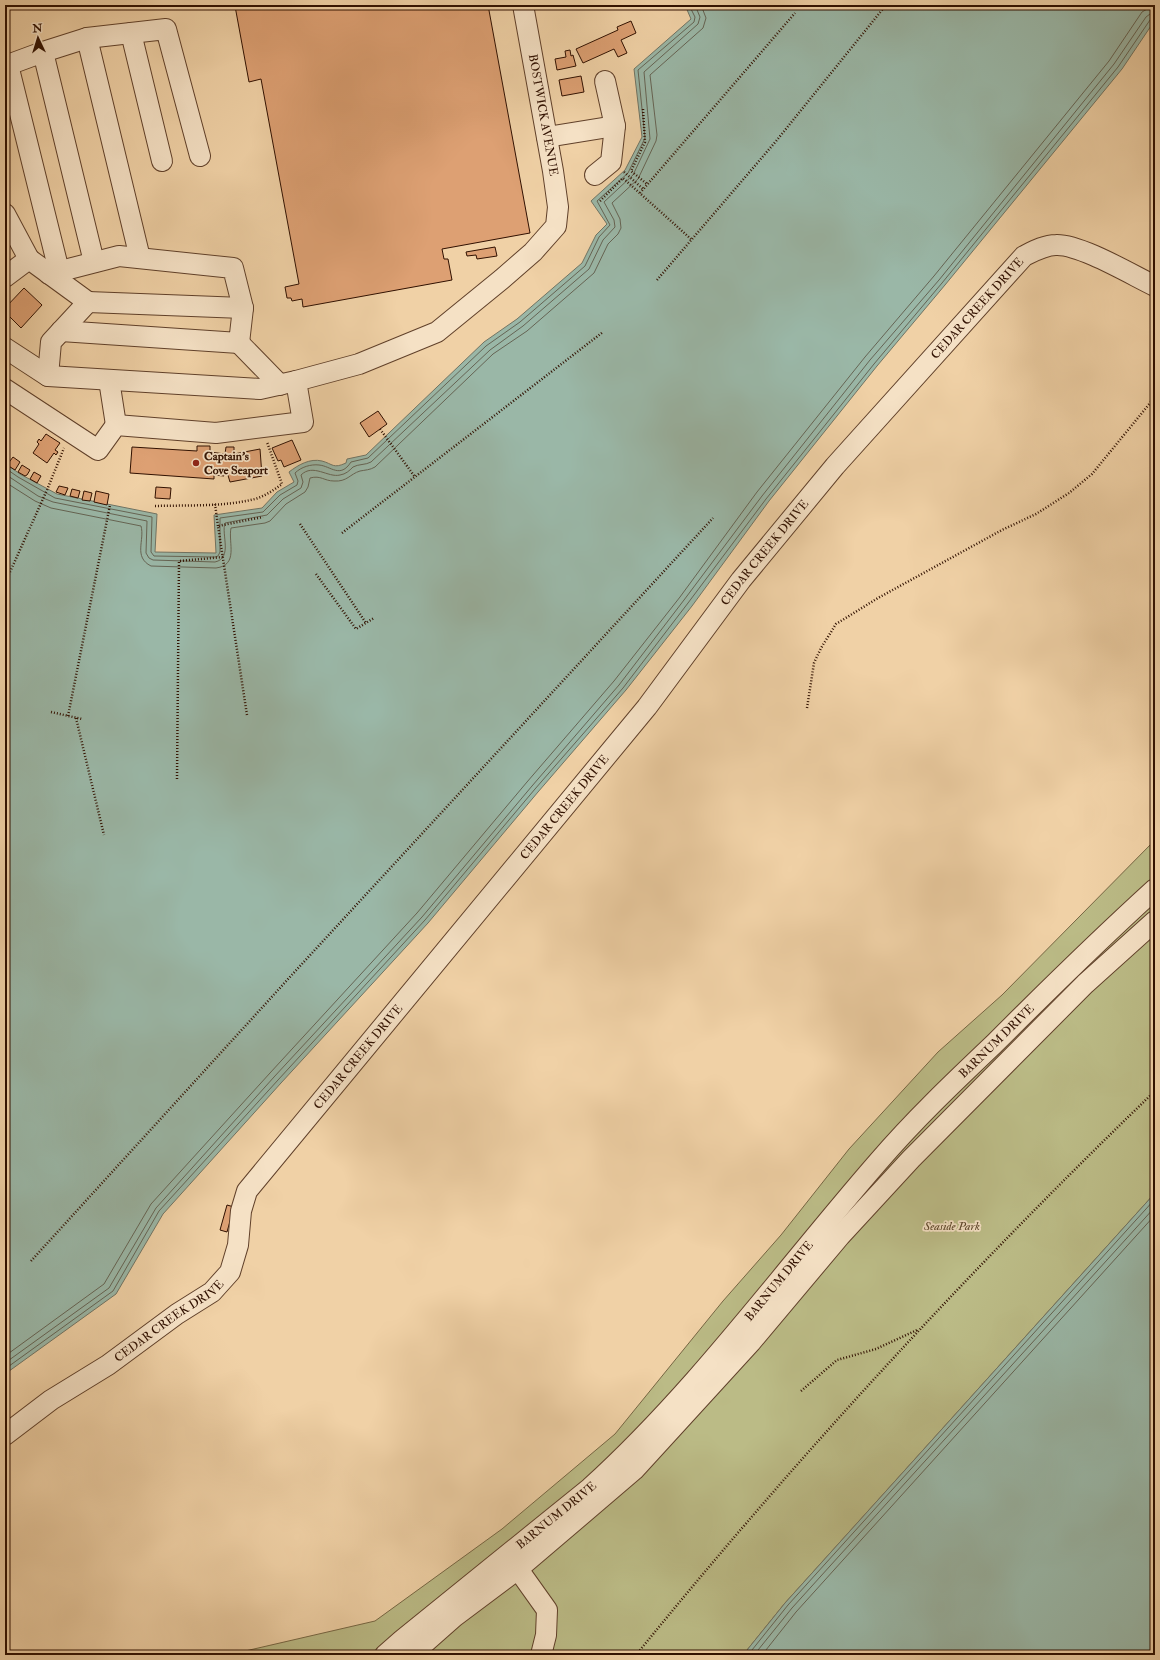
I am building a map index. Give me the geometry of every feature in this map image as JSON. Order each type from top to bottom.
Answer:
[{"type":"street","name":"BOSTWICK AVENUE","points":[[288,383],[359,364],[437,332],[533,252],[556,226],[558,207],[523,5]]},
{"type":"street","points":[[54,273],[6,65],[87,38],[166,29],[200,156]]},
{"type":"street","points":[[130,33],[162,161]]},
{"type":"street","points":[[87,38],[140,258]]},
{"type":"street","points":[[42,52],[94,262]]},
{"type":"street","points":[[594,175],[612,162],[615,126],[605,81]]},
{"type":"street","points":[[547,137],[615,126]]},
{"type":"street","points":[[5,214],[28,259],[54,273],[88,302],[243,308]]},
{"type":"street","name":"CEDAR CREEK DRIVE","points":[[5,1435],[51,1400],[108,1365],[177,1314],[212,1292],[230,1272],[238,1246],[241,1211],[247,1191],[647,707],[741,580],[835,466],[1024,256],[1043,248],[1056,245],[1075,247],[1155,286]]},
{"type":"street","points":[[54,273],[119,256],[233,268],[243,308],[239,343]]},
{"type":"street","points":[[5,277],[28,259]]},
{"type":"street","points":[[48,376],[51,342],[88,302]]},
{"type":"street","points":[[61,331],[239,343],[288,383],[303,422],[216,433],[116,426]]},
{"type":"street","points":[[5,348],[48,376],[260,389],[288,383]]},
{"type":"street","points":[[5,389],[98,450],[116,426],[110,380]]},
{"type":"street","name":"BARNUM DRIVE","points":[[411,1655],[454,1617],[619,1462],[676,1402],[878,1161],[910,1127],[1092,947],[1155,889]]},
{"type":"street","name":"BARNUM DRIVE","points":[[385,1655],[402,1640],[513,1562],[634,1470],[751,1342],[840,1236],[911,1159],[1085,984],[1155,921]]},
{"type":"street","points":[[513,1562],[547,1610],[546,1635],[541,1655]]},
{"type":"path","points":[[656,280],[777,140],[886,5]]},
{"type":"path","points":[[640,193],[795,13]]},
{"type":"path","points":[[644,109],[645,142],[631,171],[647,184]]},
{"type":"path","points":[[626,174],[643,189]]},
{"type":"path","points":[[600,201],[623,178],[691,239]]},
{"type":"path","points":[[342,533],[603,332]]},
{"type":"path","points":[[806,708],[814,663],[820,648],[836,624],[878,598],[1002,530],[1036,514],[1069,493],[1092,474],[1155,397]]},
{"type":"path","points":[[155,506],[215,504],[256,498],[270,492],[282,484],[262,427]]},
{"type":"path","points":[[380,429],[415,477]]},
{"type":"path","points":[[5,583],[47,490],[70,432]]},
{"type":"path","points":[[215,504],[248,715]]},
{"type":"path","points":[[68,716],[110,505]]},
{"type":"path","points":[[218,526],[263,517]]},
{"type":"path","points":[[31,1261],[299,966],[713,518]]},
{"type":"path","points":[[300,524],[366,623]]},
{"type":"path","points":[[177,779],[179,561],[223,557]]},
{"type":"path","points":[[316,574],[356,629],[374,618]]},
{"type":"path","points":[[51,712],[82,719]]},
{"type":"path","points":[[76,718],[104,835]]},
{"type":"path","points":[[636,1655],[754,1513],[919,1329],[1078,1165],[1155,1091]]},
{"type":"path","points":[[802,1391],[837,1360],[876,1349],[919,1329]]},
{"type":"green space","name":"Seaside Park","points":[[1155,840],[1155,1193],[785,1603],[743,1655],[228,1655],[375,1621],[502,1529],[615,1434],[723,1301],[781,1235],[849,1149],[938,1052],[1002,995]]},
{"type":"water","points":[[685,5],[1155,5],[1155,20],[1122,69],[877,366],[769,501],[692,606],[626,690],[428,923],[163,1214],[116,1294],[5,1374],[5,463],[20,474],[57,494],[157,514],[155,552],[216,553],[214,515],[262,508],[277,492],[294,482],[289,472],[304,463],[318,460],[338,466],[346,463],[347,459],[366,455],[484,342],[517,319],[582,263],[596,235],[607,224],[591,201],[625,170],[642,137],[634,69],[691,19]]},
{"type":"water","points":[[1155,1193],[1155,1655],[743,1655],[785,1603]]},
{"type":"building","points":[[232,5],[488,5],[530,233],[442,249],[444,259],[448,259],[452,280],[303,307],[302,299],[292,301],[291,298],[287,298],[285,287],[299,284],[261,79],[249,82],[235,6]]},
{"type":"building","points":[[631,21],[636,33],[621,40],[627,53],[618,57],[614,49],[583,63],[576,49],[618,30],[617,27]]},
{"type":"building","points":[[570,50],[576,66],[557,70],[555,59],[566,57],[565,51]]},
{"type":"building","points":[[581,76],[584,92],[562,96],[559,80]]},
{"type":"building","points":[[495,247],[497,256],[477,259],[476,255],[467,256],[466,252]]},
{"type":"building","points":[[24,288],[42,305],[21,328],[5,312],[5,308]]},
{"type":"building","points":[[378,411],[387,424],[369,437],[360,423]]},
{"type":"building","points":[[46,434],[60,443],[55,450],[58,452],[56,455],[54,453],[47,463],[33,453],[39,444],[37,442],[39,439],[41,441]]},
{"type":"building","points":[[292,440],[301,460],[284,467],[281,460],[278,461],[272,448]]},
{"type":"building","name":"Captain's Cove Seaport","points":[[197,446],[210,446],[210,452],[225,454],[226,447],[234,447],[234,454],[260,449],[262,476],[230,482],[227,472],[224,473],[224,476],[214,475],[214,479],[130,473],[132,447],[197,451]]},
{"type":"building","points":[[13,457],[20,462],[15,470],[7,465]]},
{"type":"building","points":[[22,465],[30,470],[25,476],[18,472]]},
{"type":"building","points":[[34,472],[41,476],[37,483],[30,479]]},
{"type":"building","points":[[59,486],[68,488],[65,495],[56,492]]},
{"type":"building","points":[[156,487],[171,488],[170,499],[155,498]]},
{"type":"building","points":[[72,489],[80,491],[78,498],[70,496]]},
{"type":"building","points":[[84,491],[92,493],[90,501],[82,500]]},
{"type":"building","points":[[96,491],[109,494],[107,505],[94,502]]},
{"type":"building","points":[[227,1205],[234,1207],[227,1232],[220,1230]]},
{"type":"place","name":"Captain's Cove Seaport","points":[[196,463]]}]
